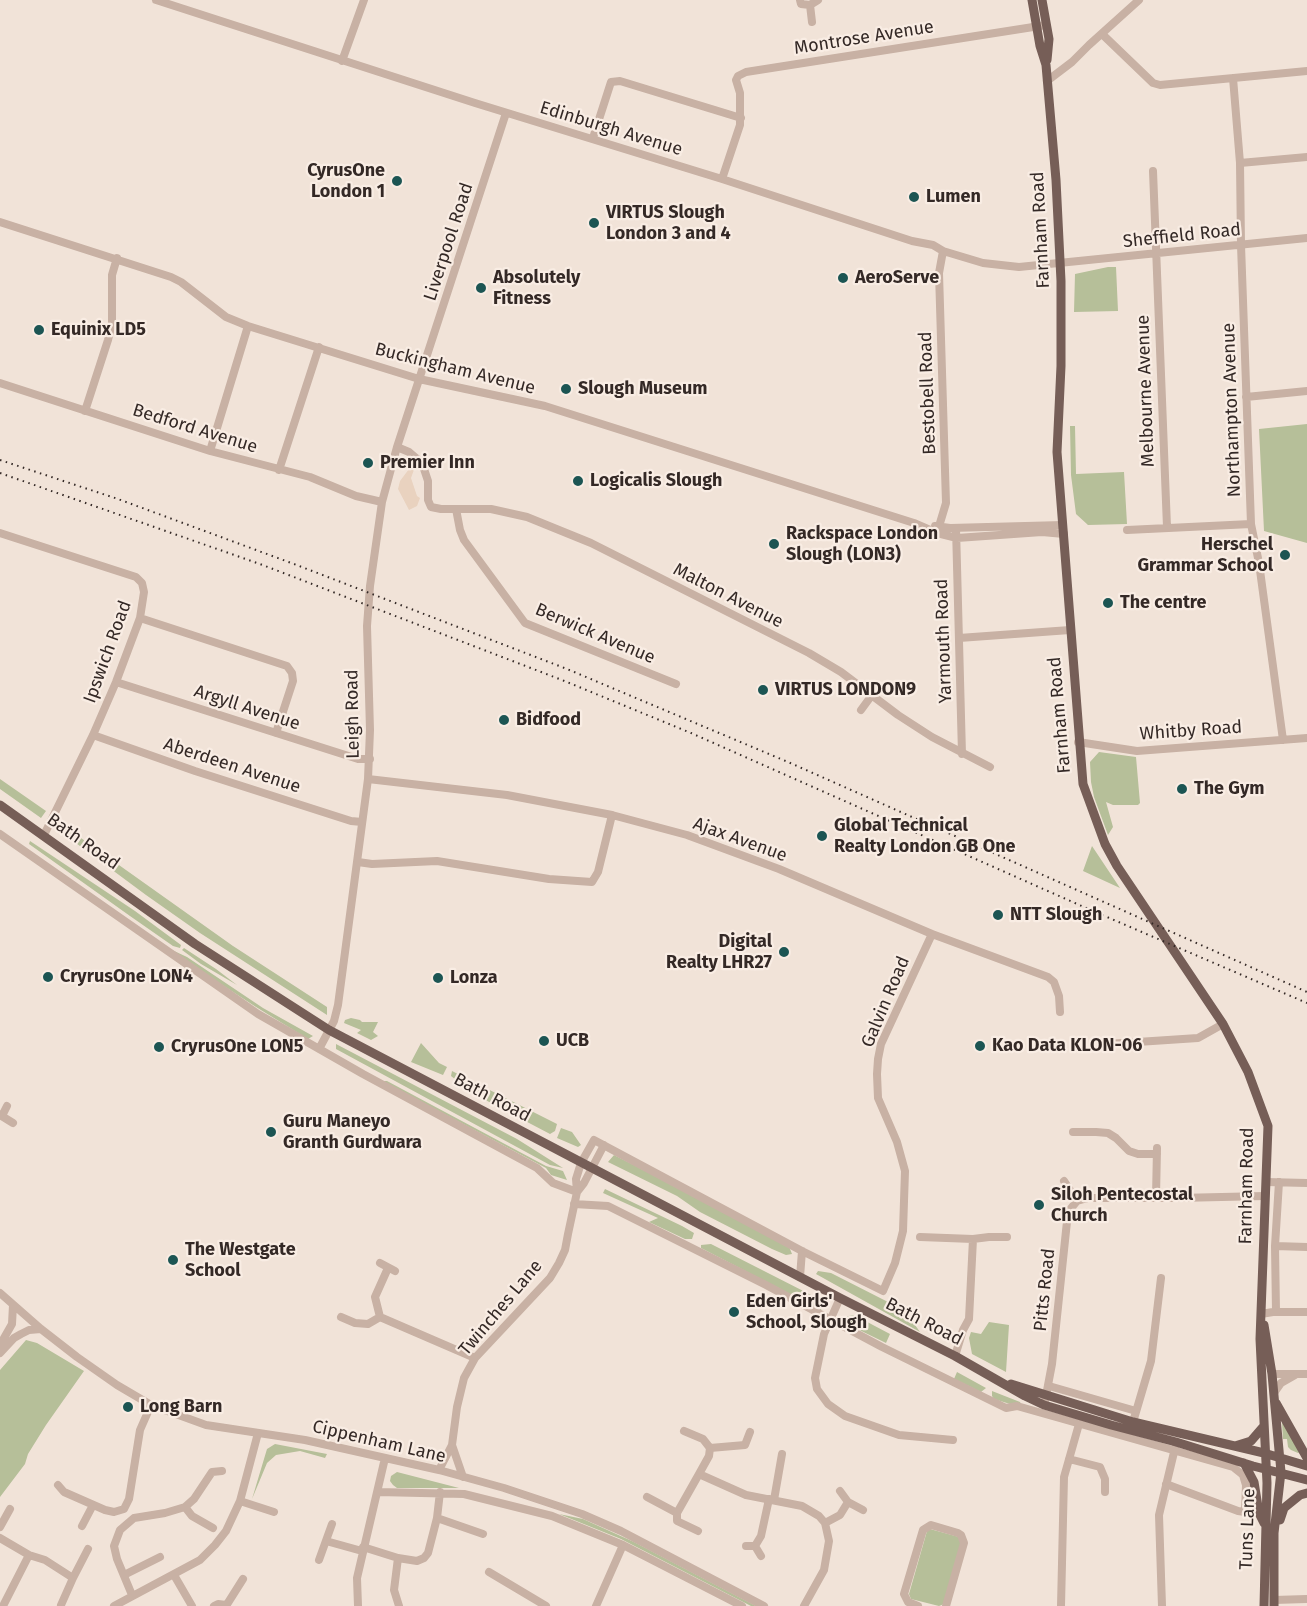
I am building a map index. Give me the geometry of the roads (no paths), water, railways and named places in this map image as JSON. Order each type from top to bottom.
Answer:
[{"type":"main road","name":"Farnham Road","points":[[1032,0],[1042,26]]},
{"type":"main road","name":"Farnham Road","points":[[1042,0],[1060,262],[1061,366],[1057,452],[1083,784],[1105,844],[1131,887],[1223,1024],[1248,1072],[1268,1126],[1260,1339],[1264,1453]]},
{"type":"main road","name":"Bath Road","points":[[0,805],[195,944],[329,1030],[592,1169],[955,1356],[994,1379],[1133,1422],[1264,1453],[1307,1466]]},
{"type":"main road","name":"Farnham Road","points":[[1261,1314],[1272,1374],[1279,1457]]},
{"type":"main road","name":"Bath Road","points":[[1047,1396],[1176,1446],[1307,1480]]},
{"type":"main road","points":[[1274,1397],[1307,1458]]},
{"type":"main road","points":[[1224,1444],[1234,1446],[1246,1444],[1257,1436],[1264,1426]]},
{"type":"main road","name":"Tuns Lane","points":[[1264,1453],[1266,1469],[1264,1606]]},
{"type":"main road","name":"Tuns Lane","points":[[1274,1603],[1274,1533],[1281,1472],[1279,1457]]},
{"type":"main road","points":[[1244,1464],[1254,1482],[1259,1513],[1265,1527]]},
{"type":"main road","points":[[1274,1533],[1284,1508],[1300,1495],[1307,1493]]},
{"type":"street","name":"Edinburgh Avenue","points":[[156,0],[506,113],[592,138],[912,241],[933,245],[943,251],[983,263],[1019,267],[1060,262]]},
{"type":"street","points":[[342,61],[364,0]]},
{"type":"street","points":[[800,0],[801,4],[810,5],[818,0]]},
{"type":"street","points":[[1047,81],[1072,62],[1139,0]]},
{"type":"street","points":[[810,5],[812,22]]},
{"type":"street","name":"Montrose Avenue","points":[[722,179],[741,118],[740,93],[736,80],[738,76],[746,72],[1042,26]]},
{"type":"street","points":[[1102,34],[1153,83],[1160,85],[1307,71]]},
{"type":"street","name":"Northampton Avenue","points":[[1233,78],[1240,163],[1251,524],[1260,574],[1282,740]]},
{"type":"street","points":[[592,138],[610,82],[620,81],[741,118]]},
{"type":"street","name":"Liverpool Road","points":[[419,379],[506,113]]},
{"type":"street","points":[[1240,163],[1307,158]]},
{"type":"street","name":"Melbourne Avenue","points":[[1153,171],[1167,527]]},
{"type":"street","name":"Buckingham Avenue","points":[[0,222],[171,277],[181,282],[226,317],[248,326],[419,379],[545,406],[938,530],[957,538],[1063,529]]},
{"type":"street","name":"Sheffield Road","points":[[1060,262],[1307,238]]},
{"type":"street","name":"Bestobell Road","points":[[938,530],[946,502],[939,273],[943,251]]},
{"type":"street","points":[[85,411],[110,332],[112,275],[117,258]]},
{"type":"street","points":[[210,451],[248,326]]},
{"type":"street","points":[[279,470],[319,347]]},
{"type":"street","name":"Leigh Road","points":[[319,1049],[334,1021],[338,1005],[368,779],[370,759],[367,626],[370,586],[382,502],[419,379]]},
{"type":"street","name":"Bedford Avenue","points":[[0,382],[210,451],[310,477],[356,496],[382,502]]},
{"type":"street","points":[[1246,396],[1307,391]]},
{"type":"street","name":"Malton Avenue","points":[[397,447],[409,452],[422,463],[428,481],[428,500],[431,507],[491,509],[527,517],[572,534],[636,564],[809,653],[841,672],[898,715],[963,754],[990,767]]},
{"type":"street","name":"Berwick Avenue","points":[[456,509],[464,540],[525,623],[676,684]]},
{"type":"street","points":[[1127,530],[1251,524]]},
{"type":"street","name":"Buckingham Avenue","points":[[938,530],[956,528],[1063,529]]},
{"type":"street","name":"Yarmouth Road","points":[[956,528],[963,754]]},
{"type":"street","name":"Ipswich Road","points":[[0,533],[136,577],[142,582],[144,592],[140,618],[116,682],[44,835]]},
{"type":"street","points":[[140,618],[287,666],[292,673],[293,681],[276,733]]},
{"type":"street","points":[[959,638],[1070,630]]},
{"type":"street","name":"Argyll Avenue","points":[[116,682],[358,759],[370,759]]},
{"type":"street","points":[[861,710],[872,695]]},
{"type":"street","name":"Aberdeen Avenue","points":[[93,735],[195,771],[351,821],[362,822]]},
{"type":"street","name":"Whitby Road","points":[[1078,742],[1137,750],[1307,738]]},
{"type":"street","name":"Ajax Avenue","points":[[368,779],[507,795],[612,815],[687,835],[728,849],[932,934],[1048,977],[1054,982],[1059,996],[1060,1012]]},
{"type":"street","points":[[358,862],[372,864],[437,861],[549,879],[592,882],[598,872],[612,815]]},
{"type":"street","points":[[0,834],[228,995],[319,1049],[537,1168],[553,1183],[577,1192]]},
{"type":"street","name":"Galvin Road","points":[[802,1251],[883,1291],[895,1263],[903,1231],[905,1171],[897,1142],[878,1098],[878,1059],[881,1044],[932,934]]},
{"type":"street","points":[[1107,1044],[1122,1046],[1198,1038],[1223,1024]]},
{"type":"street","points":[[7,1106],[1,1116],[13,1123]]},
{"type":"street","points":[[1072,1132],[1108,1133],[1129,1152],[1138,1154],[1157,1151],[1156,1197]]},
{"type":"street","points":[[581,1163],[594,1140],[604,1145],[802,1251],[800,1277]]},
{"type":"street","name":"Twinches Lane","points":[[439,1470],[452,1445],[464,1378],[475,1358],[550,1278],[565,1250],[577,1192],[604,1145]]},
{"type":"street","name":"Twinches Lane","points":[[577,1192],[576,1179],[581,1163]]},
{"type":"street","points":[[1064,1181],[1077,1201],[1088,1198],[1265,1196]]},
{"type":"street","points":[[1266,1182],[1307,1183]]},
{"type":"street","points":[[1276,1312],[1275,1246],[1279,1182]]},
{"type":"street","name":"Pitts Road","points":[[1047,1396],[1068,1212],[1077,1201]]},
{"type":"street","name":"Bath Road","points":[[573,1204],[608,1206],[1006,1408],[1017,1406],[1068,1422],[1176,1446],[1233,1467],[1243,1475],[1246,1485],[1245,1512]]},
{"type":"street","points":[[920,1237],[973,1239],[1006,1237]]},
{"type":"street","points":[[955,1356],[969,1319],[973,1239]]},
{"type":"street","points":[[1275,1246],[1307,1247]]},
{"type":"street","points":[[380,1263],[392,1269],[375,1297],[380,1317]]},
{"type":"street","points":[[1133,1422],[1151,1361],[1161,1278]]},
{"type":"street","name":"Cippenham Lane","points":[[0,1293],[41,1329],[117,1385],[151,1405],[206,1425],[305,1440],[439,1470],[582,1514],[621,1531],[764,1606]]},
{"type":"street","points":[[840,1298],[824,1334],[815,1378],[818,1389],[828,1404],[845,1416],[899,1435],[953,1440]]},
{"type":"street","points":[[0,1345],[12,1324],[13,1305]]},
{"type":"street","points":[[1261,1314],[1307,1312]]},
{"type":"street","points":[[342,1317],[355,1323],[368,1324],[380,1317]]},
{"type":"street","points":[[380,1317],[475,1358]]},
{"type":"street","points":[[0,1353],[14,1338],[29,1330],[41,1329]]},
{"type":"street","points":[[1272,1374],[1307,1374]]},
{"type":"street","points":[[1274,1397],[1281,1383],[1296,1374]]},
{"type":"street","points":[[1047,1396],[1136,1411]]},
{"type":"street","points":[[58,1485],[64,1492],[105,1510],[114,1512],[124,1509],[129,1499],[140,1430],[151,1405]]},
{"type":"street","points":[[1061,1606],[1065,1477],[1079,1424]]},
{"type":"street","points":[[684,1431],[703,1439],[710,1448],[709,1456],[677,1513],[677,1521],[698,1531]]},
{"type":"street","points":[[114,1606],[200,1560],[215,1545],[226,1531],[240,1501],[258,1432]]},
{"type":"street","points":[[710,1448],[745,1445],[750,1432]]},
{"type":"street","name":"Twinches Lane","points":[[452,1445],[463,1477]]},
{"type":"street","points":[[1162,1606],[1160,1515],[1176,1446]]},
{"type":"street","points":[[761,1556],[750,1546],[761,1536],[782,1454]]},
{"type":"street","points":[[357,1606],[357,1578],[385,1458]]},
{"type":"street","points":[[1069,1459],[1100,1467],[1105,1479],[1105,1492]]},
{"type":"street","points":[[132,1595],[114,1546],[120,1530],[134,1518],[185,1507],[212,1472],[222,1471]]},
{"type":"street","points":[[699,1474],[746,1495],[802,1506],[819,1516],[825,1523],[829,1541],[824,1570],[804,1606]]},
{"type":"street","points":[[1166,1484],[1238,1511],[1259,1513]]},
{"type":"street","points":[[840,1491],[848,1502],[863,1510]]},
{"type":"street","points":[[378,1492],[440,1492],[487,1498],[552,1516],[623,1545],[742,1606]]},
{"type":"street","points":[[326,1541],[417,1561],[428,1553],[437,1518],[440,1492]]},
{"type":"street","points":[[647,1497],[677,1513]]},
{"type":"street","points":[[240,1501],[274,1512]]},
{"type":"street","points":[[825,1523],[840,1515],[848,1502]]},
{"type":"street","points":[[82,1526],[93,1505]]},
{"type":"street","points":[[185,1507],[192,1516],[213,1528]]},
{"type":"street","points":[[0,1527],[10,1509]]},
{"type":"street","points":[[437,1518],[483,1534]]},
{"type":"street","points":[[320,1560],[332,1524]]},
{"type":"street","points":[[918,1606],[908,1602],[904,1594],[923,1530],[931,1525],[958,1533],[964,1543],[946,1606]]},
{"type":"street","points":[[0,1538],[29,1555],[45,1560],[73,1578]]},
{"type":"street","points":[[596,1606],[623,1545]]},
{"type":"street","points":[[61,1605],[88,1549]]},
{"type":"street","points":[[3,1606],[29,1555]]},
{"type":"street","points":[[124,1575],[160,1557]]},
{"type":"street","points":[[398,1558],[394,1590],[399,1606]]},
{"type":"street","points":[[489,1572],[541,1605]]},
{"type":"street","points":[[174,1575],[192,1606]]},
{"type":"street","points":[[214,1606],[218,1604],[226,1606],[243,1578]]},
{"type":"street","points":[[1274,1603],[1307,1599]]},
{"type":"railway","points":[[0,460],[118,499],[567,669],[788,762],[1307,992]]},
{"type":"railway","points":[[0,473],[260,564],[562,680],[691,733],[1307,1003]]},
{"type":"place","name":"CyrusOne London 1","points":[[397,181]]},
{"type":"place","name":"Lumen","points":[[914,197]]},
{"type":"place","name":"VIRTUS Slough London 3 and 4","points":[[594,223]]},
{"type":"place","name":"AeroServe","points":[[843,278]]},
{"type":"place","name":"Absolutely Fitness","points":[[481,288]]},
{"type":"place","name":"Equinix LD5","points":[[39,330]]},
{"type":"place","name":"Slough Museum","points":[[566,389]]},
{"type":"place","name":"Premier Inn","points":[[368,463]]},
{"type":"place","name":"Logicalis Slough","points":[[578,481]]},
{"type":"place","name":"Rackspace London Slough (LON3)","points":[[774,544]]},
{"type":"place","name":"Herschel Grammar School","points":[[1285,555]]},
{"type":"place","name":"The centre","points":[[1108,603]]},
{"type":"place","name":"VIRTUS LONDON9","points":[[763,690]]},
{"type":"place","name":"Bidfood","points":[[504,720]]},
{"type":"place","name":"The Gym","points":[[1182,789]]},
{"type":"place","name":"Global Technical Realty London GB One","points":[[822,836]]},
{"type":"place","name":"NTT Slough","points":[[998,915]]},
{"type":"place","name":"Digital Realty LHR27","points":[[784,952]]},
{"type":"place","name":"CryrusOne LON4","points":[[48,977]]},
{"type":"place","name":"Lonza","points":[[438,978]]},
{"type":"place","name":"UCB","points":[[544,1041]]},
{"type":"place","name":"Kao Data KLON-06","points":[[980,1046]]},
{"type":"place","name":"CryrusOne LON5","points":[[159,1047]]},
{"type":"place","name":"Guru Maneyo Granth Gurdwara","points":[[271,1132]]},
{"type":"place","name":"Siloh Pentecostal Church","points":[[1039,1205]]},
{"type":"place","name":"The Westgate School","points":[[173,1260]]},
{"type":"place","name":"Eden Girls' School, Slough","points":[[734,1312]]},
{"type":"place","name":"Long Barn","points":[[128,1407]]}]
